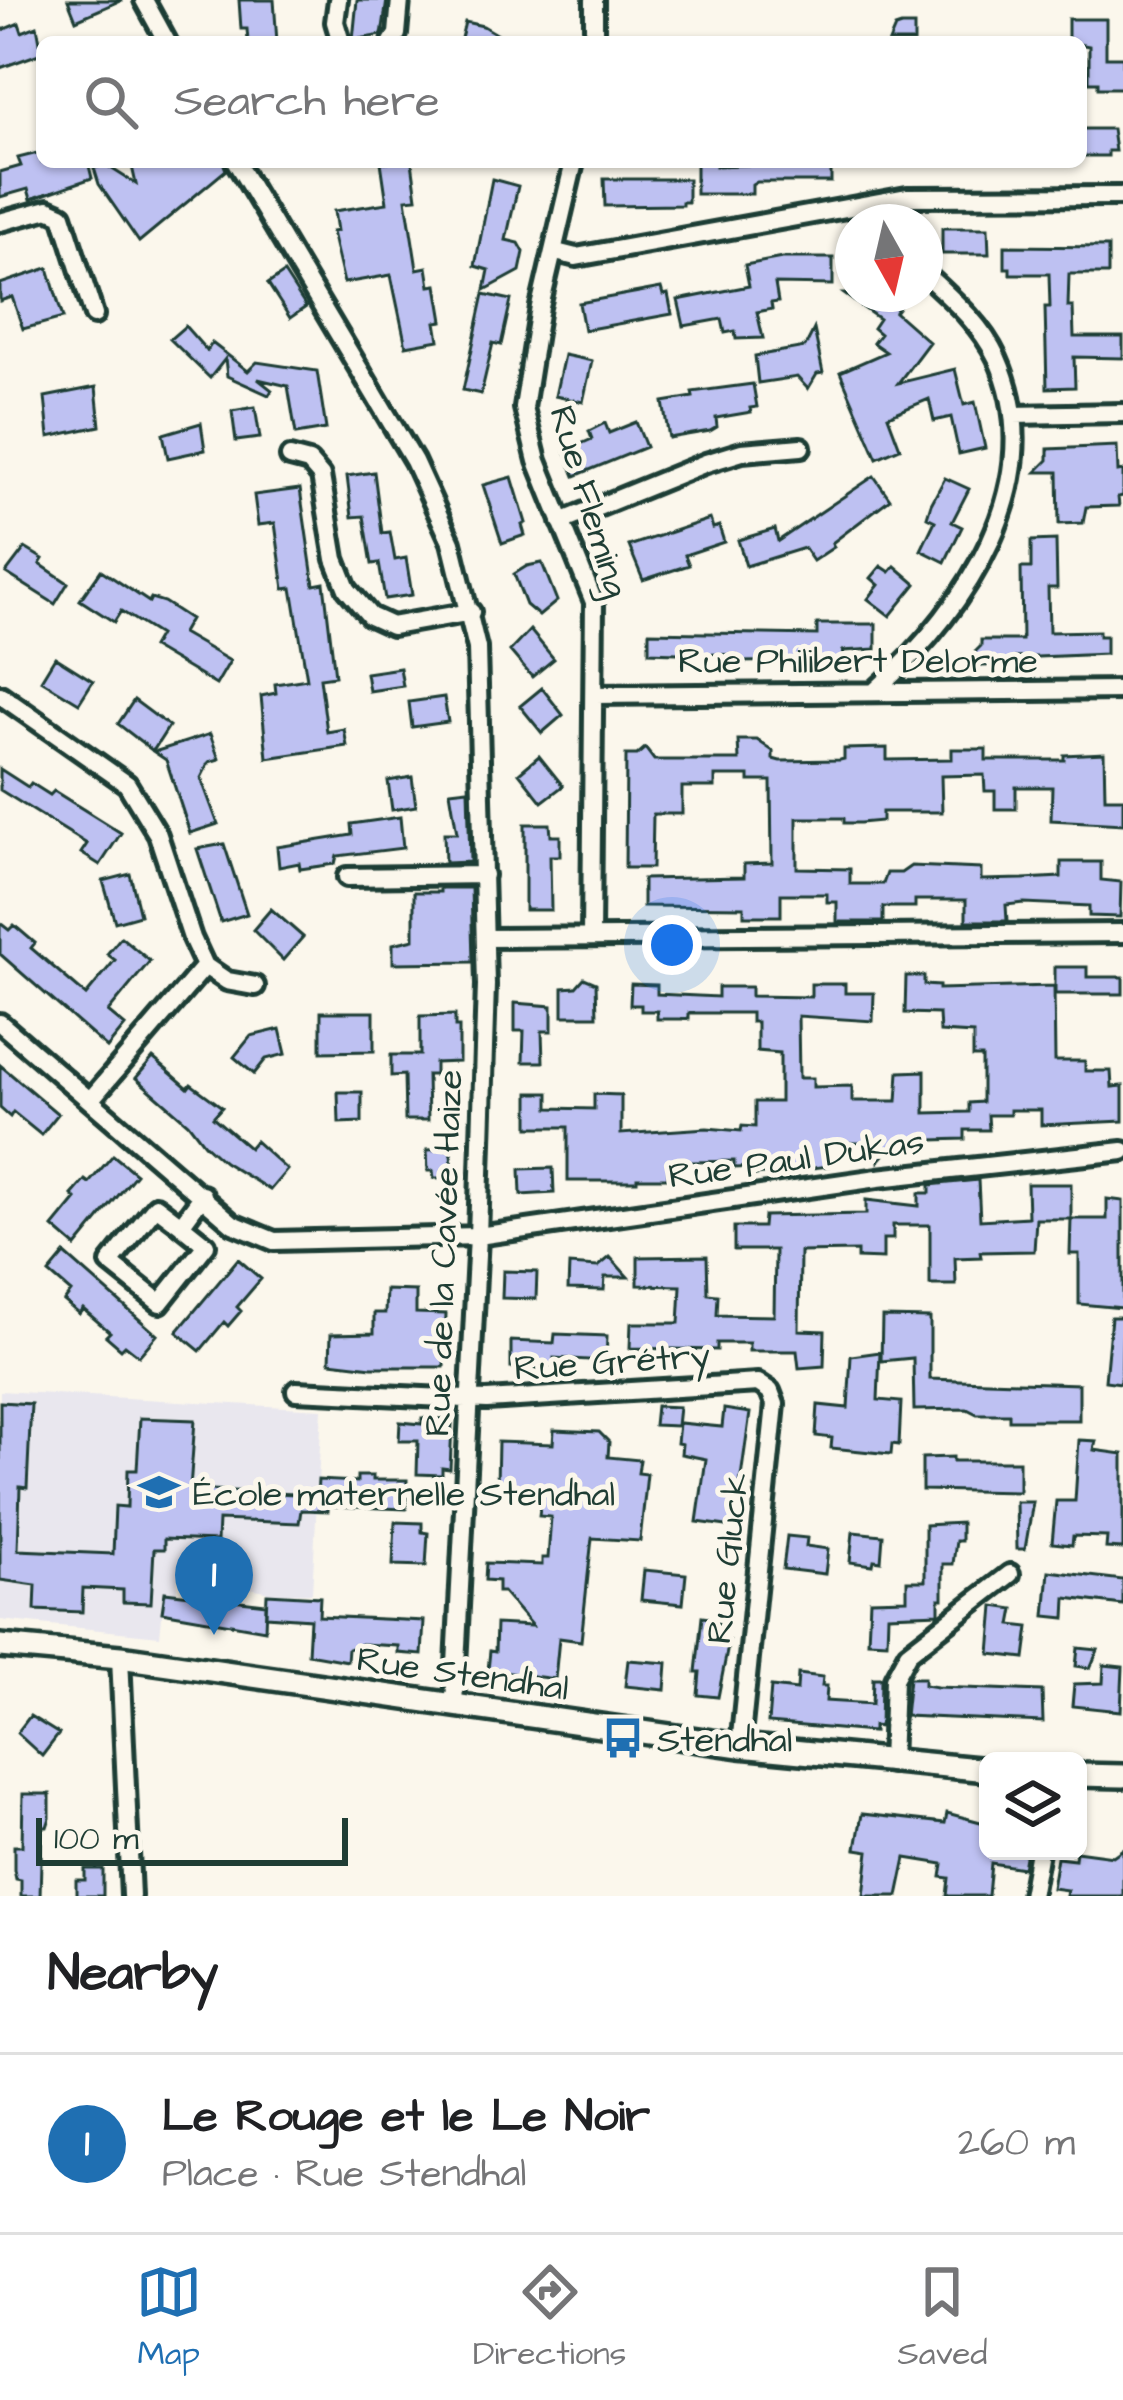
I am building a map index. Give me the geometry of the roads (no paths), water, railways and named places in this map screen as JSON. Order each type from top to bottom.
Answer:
[{"type":"street","points":[[144,0],[164,36]]},
{"type":"street","points":[[338,0],[335,22],[339,36]]},
{"type":"street","points":[[396,36],[400,0]]},
{"type":"street","points":[[594,36],[595,0]]},
{"type":"street","name":"Rue de la Cavée Haize","points":[[240,168],[414,461],[451,542],[478,648],[486,938],[478,1236],[454,1704]]},
{"type":"street","name":"Rue Fleming","points":[[573,168],[540,307],[524,408],[537,461],[593,602],[591,937]]},
{"type":"street","points":[[886,204],[907,197],[1123,196]]},
{"type":"street","points":[[0,222],[48,209],[62,215],[94,315]]},
{"type":"street","points":[[556,252],[577,257],[835,218]]},
{"type":"street","points":[[874,692],[900,669],[978,571],[1002,517],[1014,466],[1013,415],[997,357],[968,313],[943,290]]},
{"type":"street","points":[[1013,415],[1123,413]]},
{"type":"street","points":[[561,522],[706,463],[742,452],[801,447]]},
{"type":"street","points":[[290,457],[309,462],[321,476],[335,560],[347,589],[370,616],[392,626],[470,612]]},
{"type":"street","name":"Rue Philibert Delorme","points":[[594,695],[1123,690]]},
{"type":"street","points":[[0,695],[127,784],[158,835],[205,966],[227,981],[255,986]]},
{"type":"street","points":[[347,877],[484,875]]},
{"type":"street","points":[[486,938],[1123,933]]},
{"type":"street","points":[[91,1099],[205,966]]},
{"type":"street","name":"Rue Paul Dukas","points":[[0,1022],[233,1224],[274,1241],[478,1236],[878,1178],[1123,1151]]},
{"type":"street","points":[[181,1225],[203,1195]]},
{"type":"street","points":[[156,1205],[181,1225],[206,1245],[160,1303],[110,1263],[156,1205]]},
{"type":"street","name":"Rue Grétry","points":[[296,1391],[470,1400],[758,1384]]},
{"type":"street","name":"Rue Gluck","points":[[740,1746],[775,1404],[770,1391],[758,1384]]},
{"type":"street","points":[[891,1763],[894,1679],[908,1653],[1010,1574]]},
{"type":"street","name":"Rue Stendhal","points":[[0,1646],[120,1657],[740,1746],[979,1769]]},
{"type":"street","points":[[120,1657],[131,1896]]},
{"type":"street","points":[[1087,1775],[1123,1776]]},
{"type":"street","points":[[1031,1896],[1037,1860]]},
{"type":"place","name":"École maternelle Stendhal","points":[[159,1492]]},
{"type":"place","name":"Le Rouge et le Le Noir","points":[[214,1635]]},
{"type":"place","name":"Stendhal","points":[[623,1738]]}]
